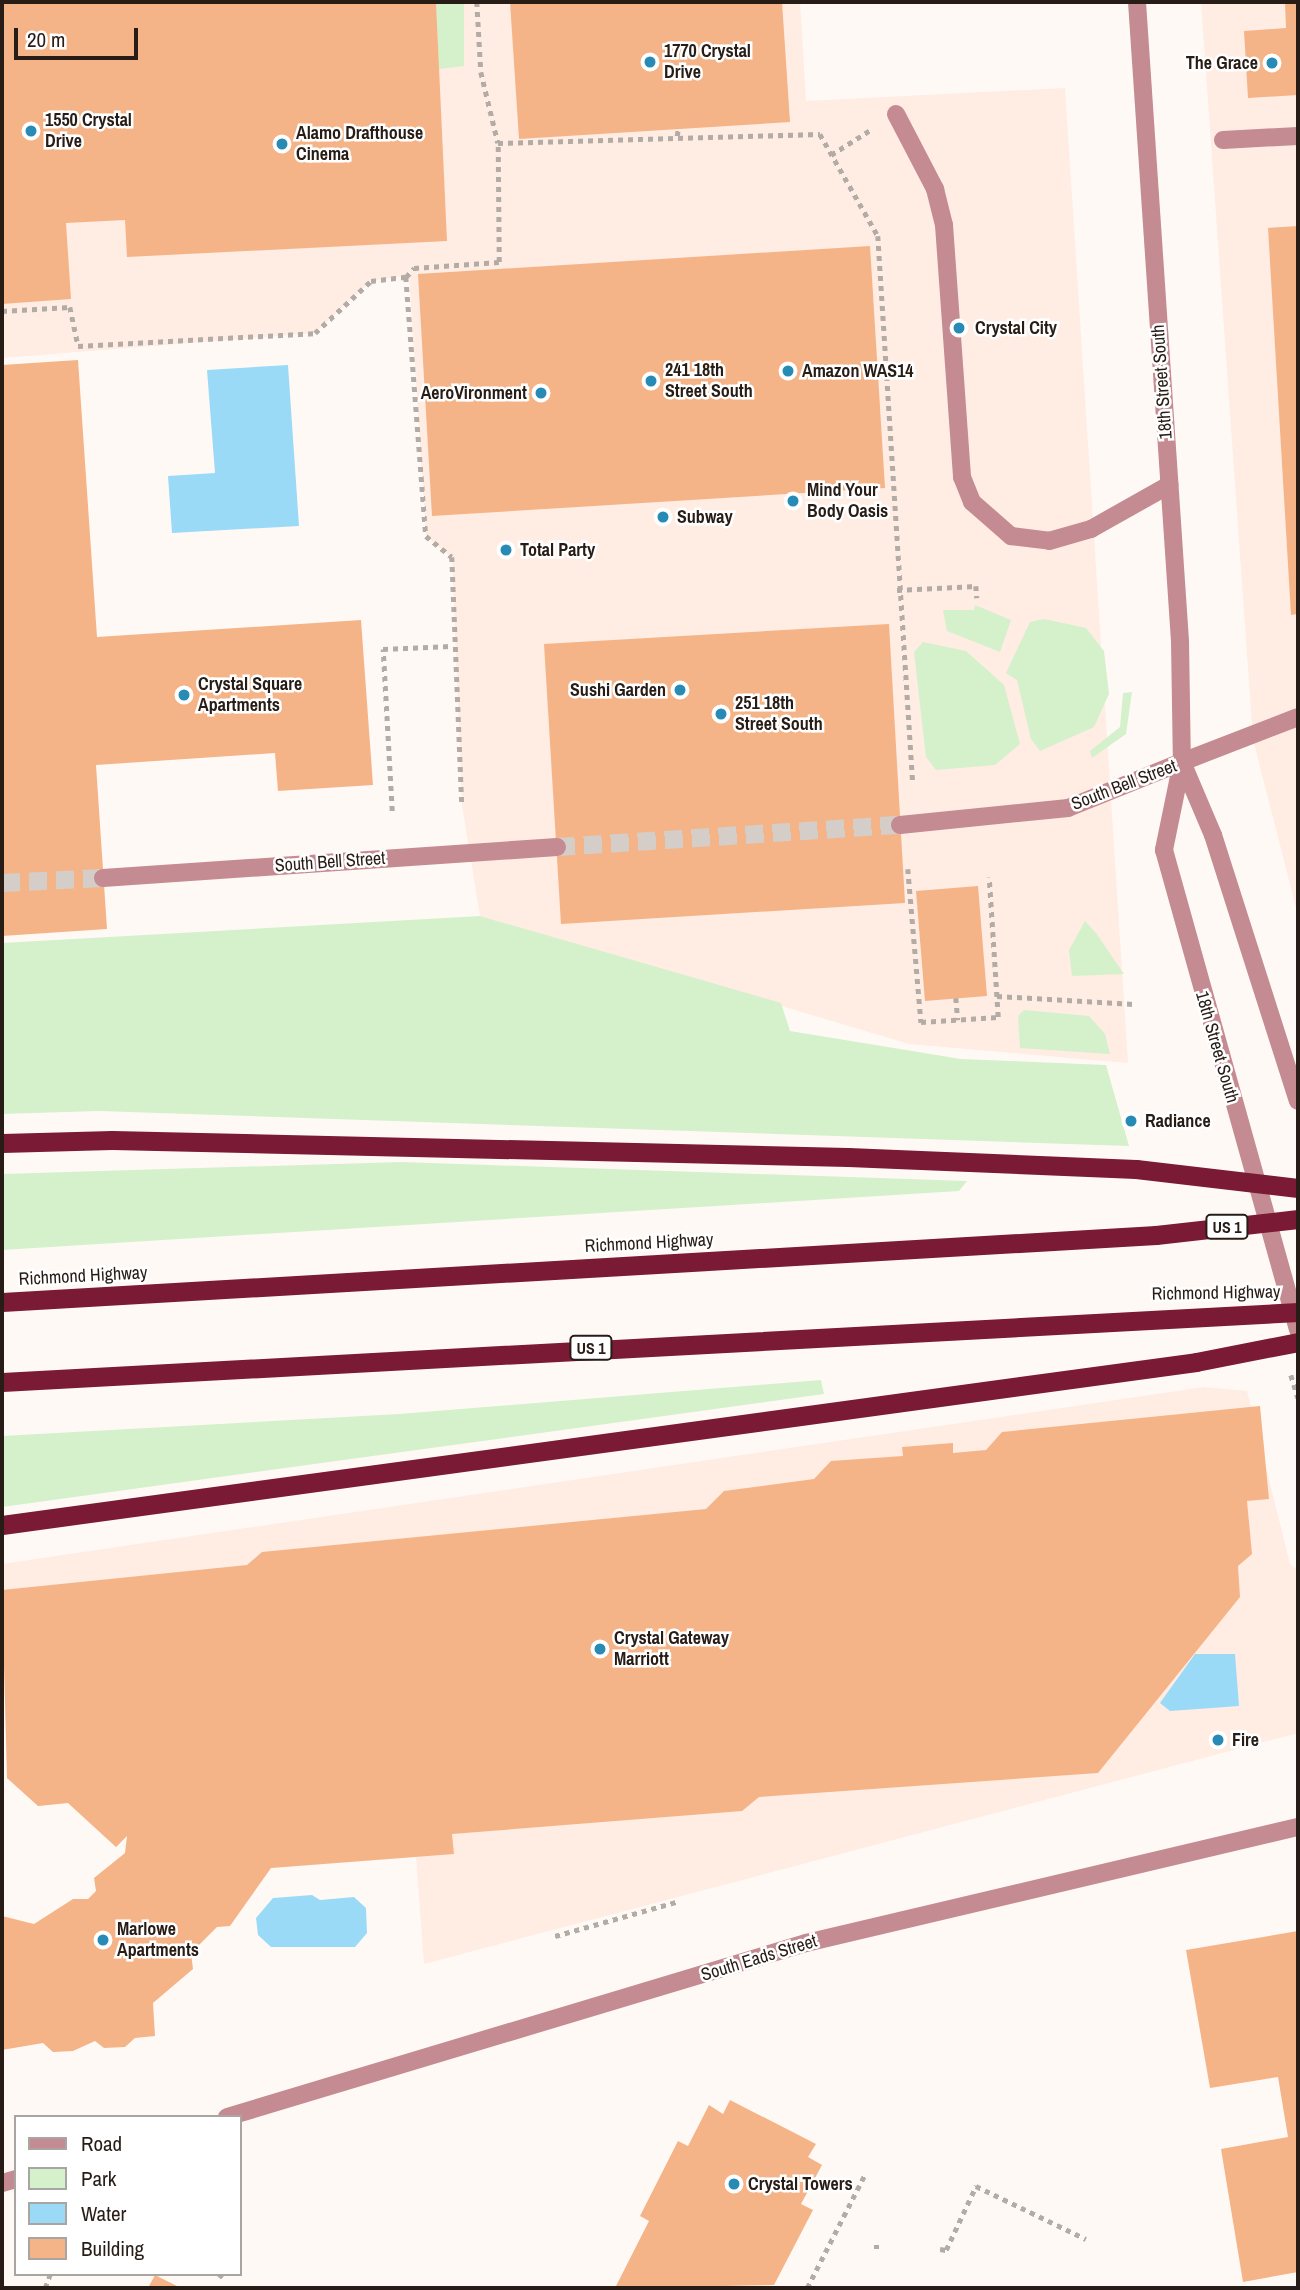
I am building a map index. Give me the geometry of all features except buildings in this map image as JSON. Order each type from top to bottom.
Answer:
[{"type":"highway","points":[[2,1143],[511,1147],[1136,1169],[1298,1188]]},
{"type":"highway","name":"Richmond Highway","points":[[2,1302],[1156,1235],[1298,1219]]},
{"type":"highway","name":"Richmond Highway","points":[[2,1382],[1181,1313],[1298,1312]]},
{"type":"highway","points":[[2,1525],[1196,1362],[1298,1342]]},
{"type":"street","name":"18th Street South","points":[[1137,2],[1169,485],[1182,762],[1164,850],[1298,1330]]},
{"type":"street","points":[[896,114],[935,189],[944,225],[962,477],[972,502],[1011,536],[1049,541],[1091,529],[1169,485]]},
{"type":"street","points":[[1223,140],[1298,136]]},
{"type":"street","name":"South Bell Street","points":[[900,825],[1068,808],[1298,717]]},
{"type":"street","name":"18th Street South","points":[[1182,762],[1213,835],[1298,1101]]},
{"type":"street","name":"South Bell Street","points":[[103,878],[557,846]]},
{"type":"street","name":"South Eads Street","points":[[235,2115],[806,1943],[1298,1827]]},
{"type":"path","points":[[2,311],[70,307],[78,346],[315,333],[371,281],[407,277],[415,268],[499,262],[498,143],[481,72],[477,2]]},
{"type":"path","points":[[831,155],[896,114]]},
{"type":"path","points":[[677,136],[678,129]]},
{"type":"path","points":[[498,143],[820,134],[878,236],[897,590],[914,784]]},
{"type":"path","points":[[407,277],[426,536],[452,557],[451,646],[462,805]]},
{"type":"path","points":[[897,590],[976,586],[977,598]]},
{"type":"path","points":[[392,811],[383,649],[451,646]]},
{"type":"path","points":[[908,869],[921,1022],[998,1017],[989,877]]},
{"type":"path","points":[[997,996],[1134,1004]]},
{"type":"path","points":[[956,998],[958,1020]]},
{"type":"path","points":[[555,1936],[676,1902]]},
{"type":"path","points":[[807,2288],[865,2174]]},
{"type":"path","points":[[940,2249],[946,2250],[975,2186],[1086,2239]]},
{"type":"path","points":[[874,2246],[883,2246]]},
{"type":"shaded area","points":[[2,2],[800,2],[806,101],[1065,88],[1128,1063],[909,1044],[480,916],[462,805],[452,558],[426,536],[409,275],[371,281],[315,333],[2,358]]},
{"type":"shaded area","points":[[1201,2],[1298,2],[1298,916],[1253,739]]},
{"type":"shaded area","name":"Crystal Gateway Marriott","points":[[1204,1387],[1247,1391],[1290,1564],[1298,1570],[1298,1733],[424,1964],[416,1857],[271,1868],[240,1904],[135,1827],[116,1847],[68,1803],[38,1806],[7,1778],[2,1564]]},
{"type":"green space","points":[[436,2],[464,2],[464,66],[439,69]]},
{"type":"green space","points":[[975,605],[1011,620],[1000,652],[947,631],[943,610],[974,610]]},
{"type":"green space","points":[[1044,619],[1086,628],[1104,651],[1109,694],[1094,727],[1040,751],[1031,739],[1017,680],[1006,673],[1030,622]]},
{"type":"green space","points":[[923,642],[966,651],[1004,685],[1020,744],[995,765],[936,770],[926,757],[914,652]]},
{"type":"green space","points":[[1132,692],[1126,734],[1092,758],[1090,751],[1120,727],[1123,693]]},
{"type":"green space","points":[[480,916],[781,1003],[790,1031],[961,1059],[1106,1065],[1129,1146],[99,1111],[2,1114],[2,943]]},
{"type":"green space","points":[[1085,921],[1124,974],[1072,976],[1069,950]]},
{"type":"green space","points":[[1024,1010],[1089,1016],[1105,1034],[1110,1054],[1020,1048],[1018,1016]]},
{"type":"green space","points":[[401,1162],[967,1181],[959,1191],[2,1250],[2,1174]]},
{"type":"green space","points":[[821,1380],[824,1394],[2,1507],[2,1436],[399,1414]]},
{"type":"water","points":[[288,365],[299,526],[172,533],[168,476],[215,473],[207,370]]},
{"type":"water","points":[[1195,1654],[1235,1654],[1239,1706],[1170,1711],[1160,1703]]},
{"type":"water","points":[[312,1895],[320,1900],[354,1897],[366,1908],[367,1933],[355,1947],[271,1947],[258,1935],[256,1918],[273,1898]]},
{"type":"tunnel","points":[[557,847],[900,825]]},
{"type":"tunnel","points":[[2,883],[103,878]]},
{"type":"place","name":"1770 Crystal Drive","points":[[650,62]]},
{"type":"place","name":"The Grace","points":[[1272,63]]},
{"type":"place","name":"1550 Crystal Drive","points":[[31,131]]},
{"type":"place","name":"Alamo Drafthouse Cinema","points":[[282,144]]},
{"type":"place","name":"Crystal City","points":[[959,328]]},
{"type":"place","name":"Amazon WAS14","points":[[788,371]]},
{"type":"place","name":"241 18th Street South","points":[[651,381]]},
{"type":"place","name":"AeroVironment","points":[[541,393]]},
{"type":"place","name":"Mind Your Body Oasis","points":[[793,501]]},
{"type":"place","name":"Subway","points":[[663,517]]},
{"type":"place","name":"Total Party","points":[[506,550]]},
{"type":"place","name":"Sushi Garden","points":[[680,690]]},
{"type":"place","name":"Crystal Square Apartments","points":[[184,695]]},
{"type":"place","name":"251 18th Street South","points":[[721,714]]},
{"type":"place","name":"Radiance","points":[[1131,1121]]},
{"type":"place","name":"Crystal Gateway Marriott","points":[[600,1649]]},
{"type":"place","name":"Fire","points":[[1218,1740]]},
{"type":"place","name":"Marlowe Apartments","points":[[103,1940]]},
{"type":"place","name":"Crystal Towers","points":[[734,2184]]}]
